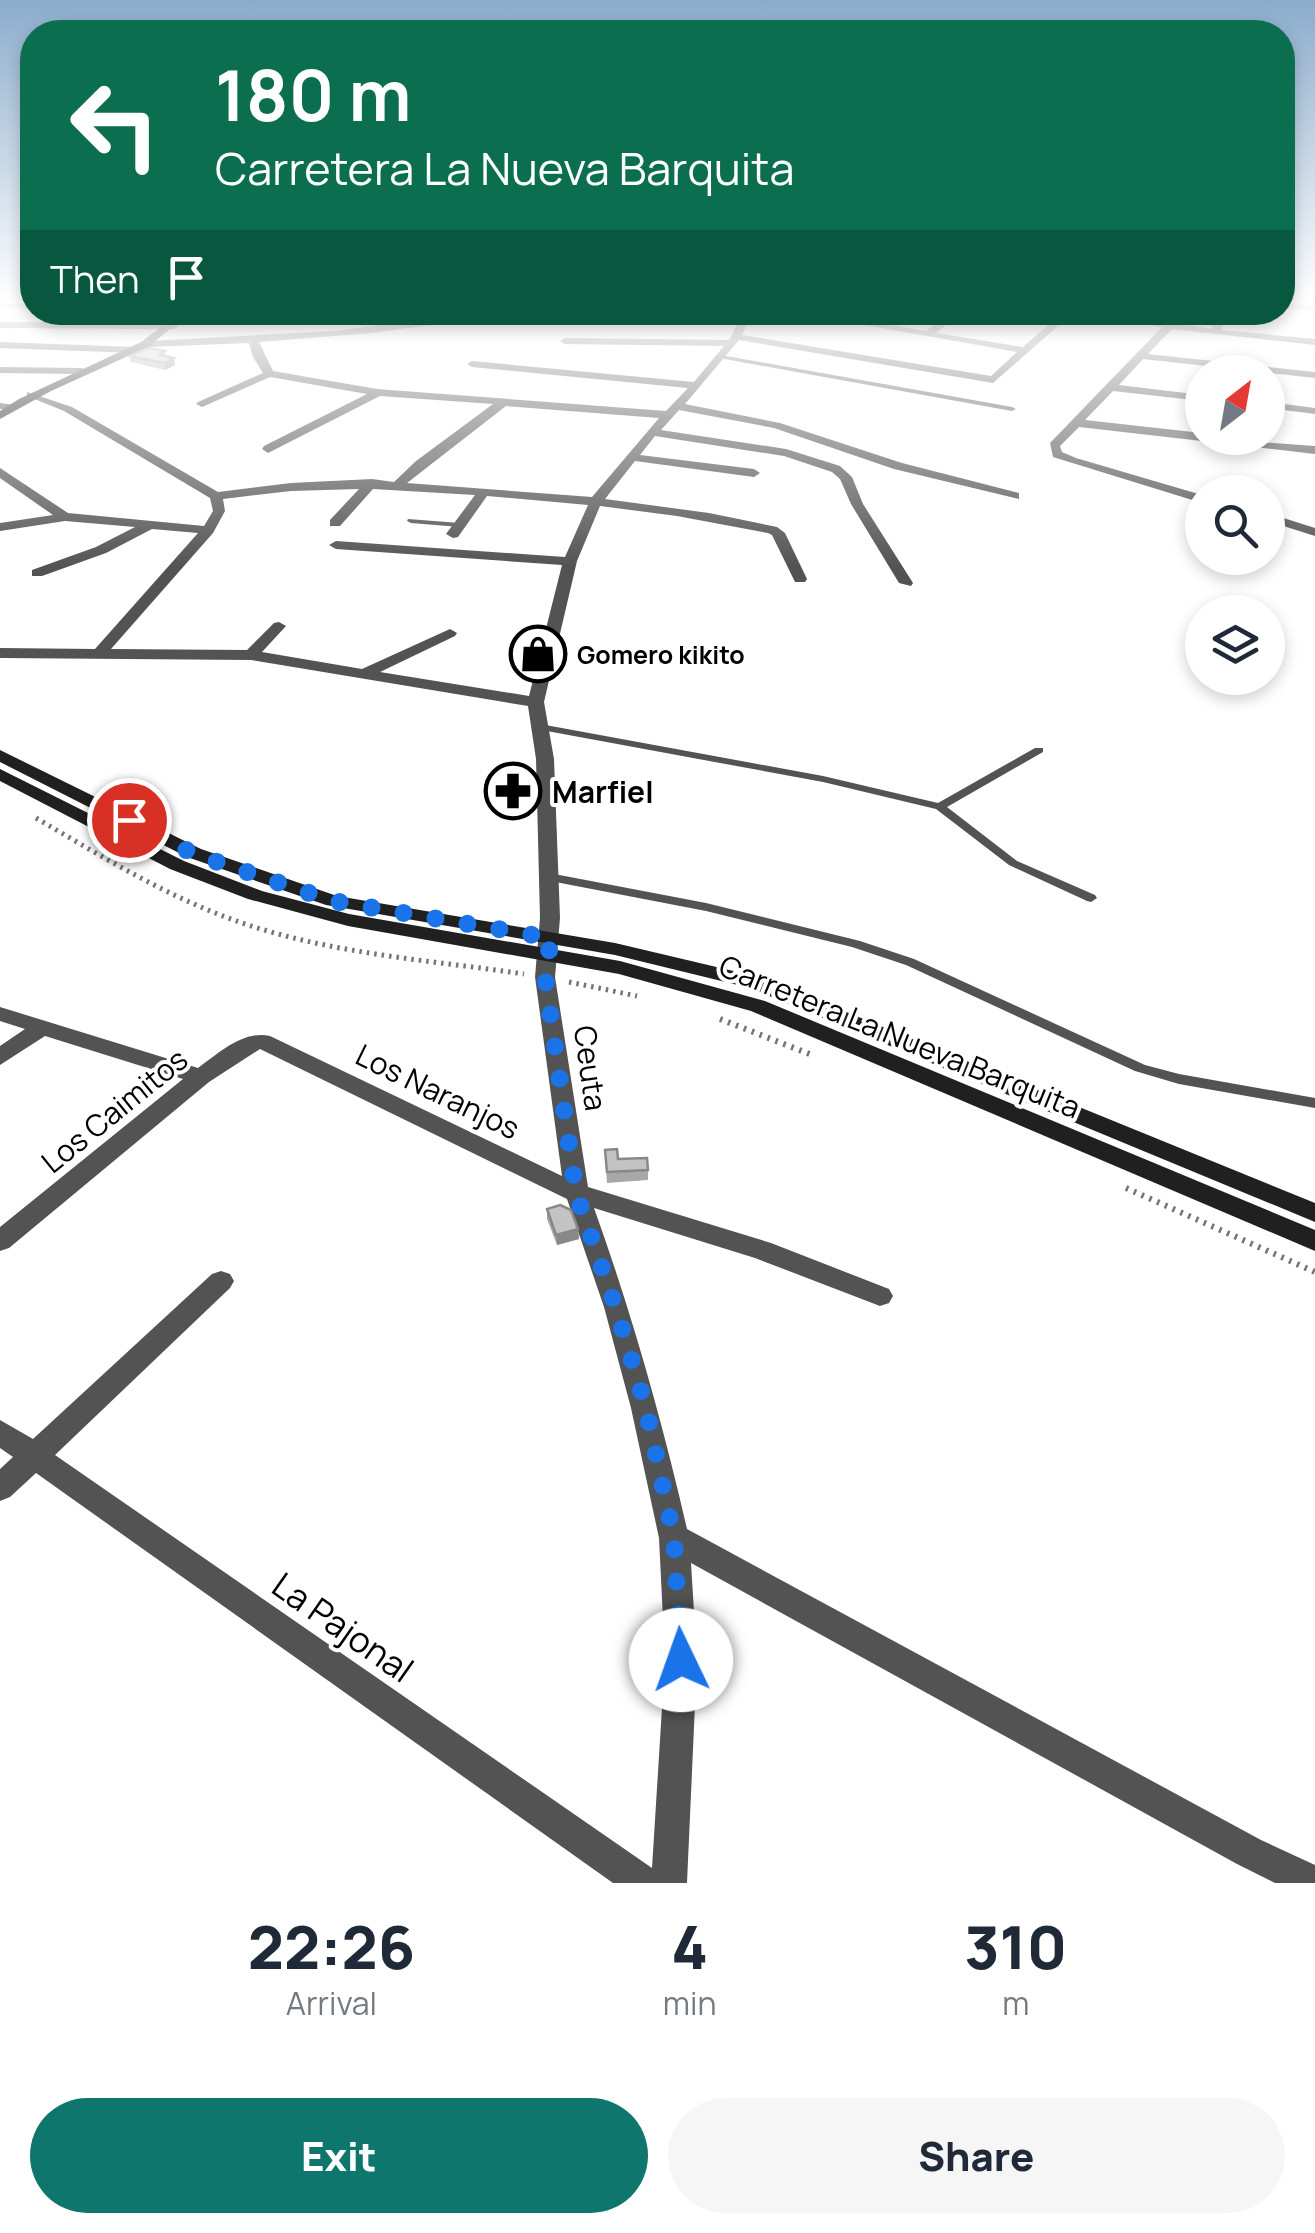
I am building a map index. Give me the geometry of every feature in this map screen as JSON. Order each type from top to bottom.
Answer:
[{"type":"street","points":[[0,416],[6,407],[38,391]]},
{"type":"street","points":[[202,404],[231,391]]},
{"type":"street","points":[[371,391],[502,403],[672,411],[776,426],[898,466],[1014,496]]},
{"type":"street","name":"Ceuta","points":[[669,1883],[681,1660],[674,1538],[646,1408],[576,1193],[548,957],[545,759],[536,702],[570,561],[596,501],[630,457],[692,391]]},
{"type":"street","points":[[1107,391],[1054,446],[1057,454],[1185,494]]},
{"type":"street","points":[[1143,391],[1185,396]]},
{"type":"street","points":[[268,449],[378,392]]},
{"type":"street","points":[[31,394],[68,409],[216,496],[271,486],[372,483],[596,501],[772,530],[778,533],[800,579]]},
{"type":"street","points":[[398,484],[502,403]]},
{"type":"street","points":[[1285,408],[1315,411]]},
{"type":"street","points":[[1078,423],[1185,435]]},
{"type":"street","points":[[652,432],[786,454],[836,470],[846,477],[856,504],[906,583]]},
{"type":"street","points":[[1285,446],[1315,450]]},
{"type":"street","points":[[630,457],[754,473]]},
{"type":"street","points":[[0,472],[65,517]]},
{"type":"street","points":[[335,522],[372,483]]},
{"type":"street","points":[[457,530],[483,492]]},
{"type":"street","points":[[100,652],[208,530],[219,511],[216,496]]},
{"type":"street","points":[[0,528],[65,517],[208,530]]},
{"type":"street","points":[[1285,523],[1315,532]]},
{"type":"street","points":[[38,573],[101,550],[148,526]]},
{"type":"street","points":[[336,545],[570,561]]},
{"type":"street","points":[[251,656],[279,626]]},
{"type":"street","points":[[365,673],[450,633]]},
{"type":"street","points":[[0,652],[251,656],[536,702]]},
{"type":"street","name":"Carretera La Nueva Barquita","points":[[0,755],[194,854],[333,901],[548,957],[682,963],[756,983],[1315,1213]]},
{"type":"street","name":"Carretera La Nueva Barquita","points":[[0,774],[177,864],[255,896],[348,920],[620,968],[758,1006],[1315,1242]]},
{"type":"street","points":[[0,1014],[202,1077]]},
{"type":"street","points":[[0,1057],[43,1027]]},
{"type":"street","name":"Los Caimitos","points":[[0,1241],[202,1077],[246,1046],[262,1041],[272,1043]]},
{"type":"street","name":"Los Naranjos","points":[[272,1043],[576,1193],[762,1250],[880,1296]]},
{"type":"street","points":[[0,1488],[220,1282]]},
{"type":"street","name":"La Pajonal","points":[[0,1432],[643,1883]]},
{"type":"street","points":[[674,1538],[1249,1852],[1314,1883]]},
{"type":"lane","points":[[911,391],[1012,409]]},
{"type":"lane","points":[[411,521],[457,530]]},
{"type":"lane","points":[[540,727],[822,779],[940,807],[1013,864],[1092,898]]},
{"type":"lane","points":[[940,807],[1039,750]]},
{"type":"lane","points":[[549,876],[706,907],[856,944],[910,962],[1140,1068],[1179,1079],[1315,1103]]},
{"type":"path","points":[[548,957],[647,998]]},
{"type":"path","points":[[714,1017],[820,1058]]},
{"type":"path","points":[[1124,1187],[1315,1272]]},
{"type":"building","points":[[617,1149],[618,1159],[647,1158],[648,1170],[607,1172],[605,1150]]},
{"type":"building","points":[[560,1205],[571,1210],[578,1229],[556,1235],[547,1209]]},
{"type":"place","name":"Gomero kikito","points":[[538,654]]},
{"type":"place","name":"Marfiel","points":[[513,791]]},
{"type":"route","points":[[129,820],[194,854],[333,901],[551,938],[545,977],[576,1193],[646,1408],[674,1538],[681,1660]]}]
